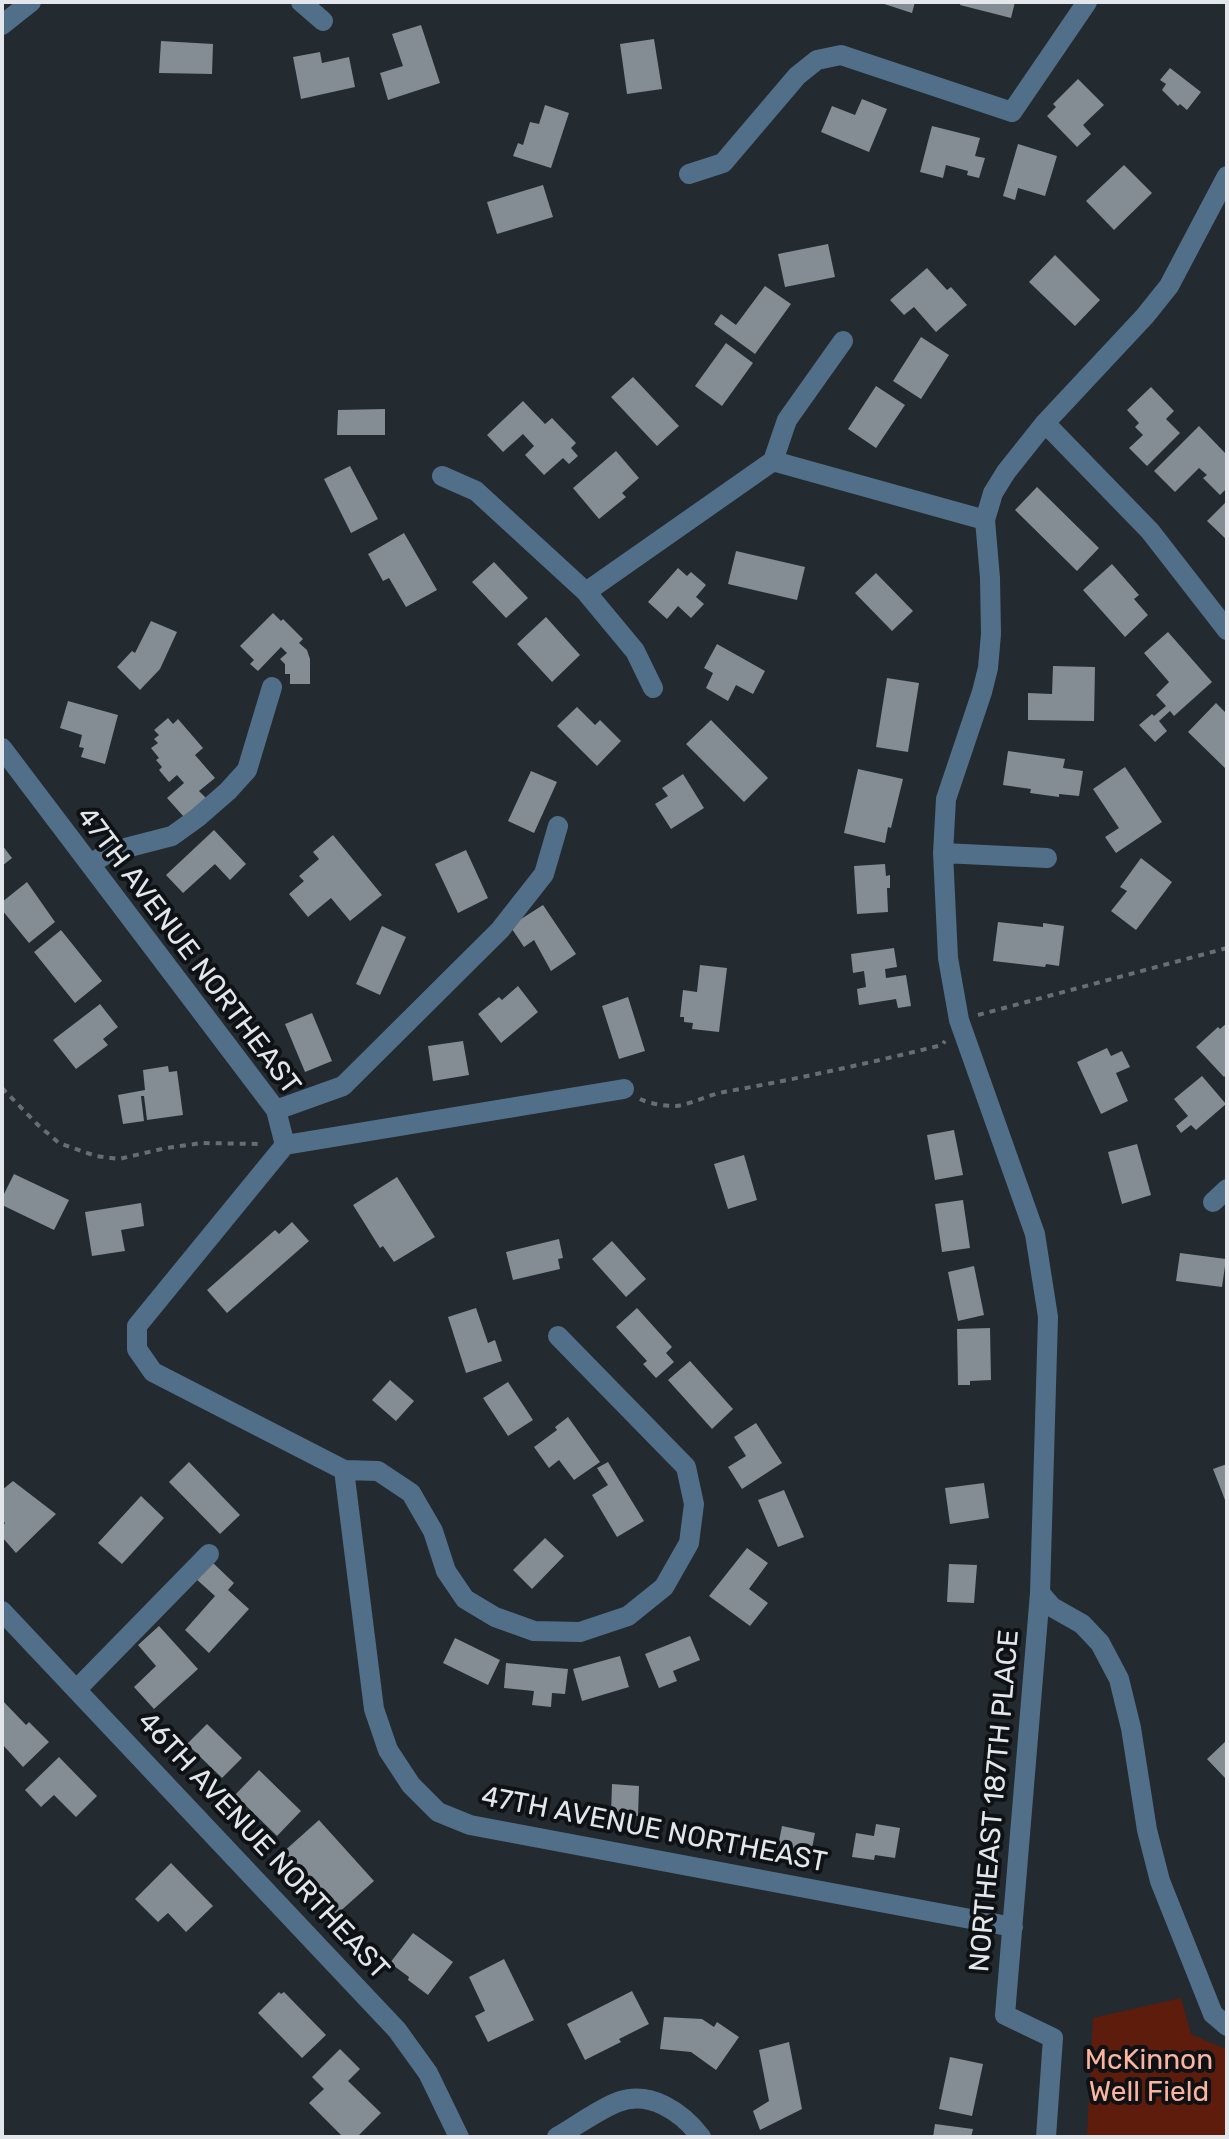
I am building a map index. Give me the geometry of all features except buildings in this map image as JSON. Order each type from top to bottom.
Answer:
[{"type":"street","points":[[2,25],[31,2]]},
{"type":"street","points":[[301,2],[323,21]]},
{"type":"street","points":[[689,174],[723,163],[797,76],[817,60],[841,55],[1012,112],[1087,2]]},
{"type":"street","points":[[773,461],[985,520],[993,493],[1006,472],[1045,423],[1169,286],[1227,176]]},
{"type":"street","points":[[586,592],[773,461],[787,420],[843,341]]},
{"type":"street","points":[[1045,423],[1150,531],[1227,630]]},
{"type":"street","points":[[442,476],[476,491],[586,592],[635,651],[653,688]]},
{"type":"street","name":"NORTHEAST 187TH PLACE","points":[[985,520],[990,578],[988,668],[946,799],[943,853],[948,958],[959,1020],[1035,1234],[1048,1317],[1040,1593],[1005,2015],[1053,2038],[1046,2137]]},
{"type":"street","points":[[90,864],[110,852],[172,836],[228,791],[247,770],[272,687]]},
{"type":"street","name":"47TH AVENUE NORTHEAST","points":[[2,748],[276,1110],[285,1145]]},
{"type":"street","points":[[276,1110],[343,1086],[500,930],[544,874],[558,826]]},
{"type":"street","points":[[943,853],[1047,858]]},
{"type":"street","points":[[558,1336],[686,1467],[694,1504],[689,1543],[664,1587],[628,1616],[580,1632],[534,1631],[495,1617],[465,1599],[446,1571],[433,1531],[411,1493],[378,1471],[344,1470],[153,1372],[137,1349],[137,1326],[285,1145],[624,1089]]},
{"type":"street","name":"47TH AVENUE NORTHEAST","points":[[344,1470],[374,1709],[388,1750],[411,1785],[438,1812],[470,1825],[1013,1927]]},
{"type":"street","points":[[77,1689],[209,1554]]},
{"type":"street","points":[[1040,1593],[1052,1607],[1082,1624],[1100,1643],[1119,1679],[1131,1728],[1147,1830],[1160,1881],[1213,2014],[1227,2026]]},
{"type":"street","name":"46TH AVENUE NORTHEAST","points":[[2,1611],[397,2030],[428,2073],[459,2137]]},
{"type":"street","points":[[557,2137],[618,2102],[637,2098],[658,2102],[678,2114],[701,2137]]},
{"type":"path","points":[[624,1089],[647,1103],[677,1106],[720,1093],[942,1045],[959,1020],[1227,948]]},
{"type":"path","points":[[2,1088],[59,1143],[96,1156],[119,1159],[202,1143],[285,1145]]},
{"type":"green space","name":"McKinnon Well Field","points":[[1181,1998],[1191,2034],[1227,2050],[1227,2137],[1087,2137],[1093,2018]]}]
